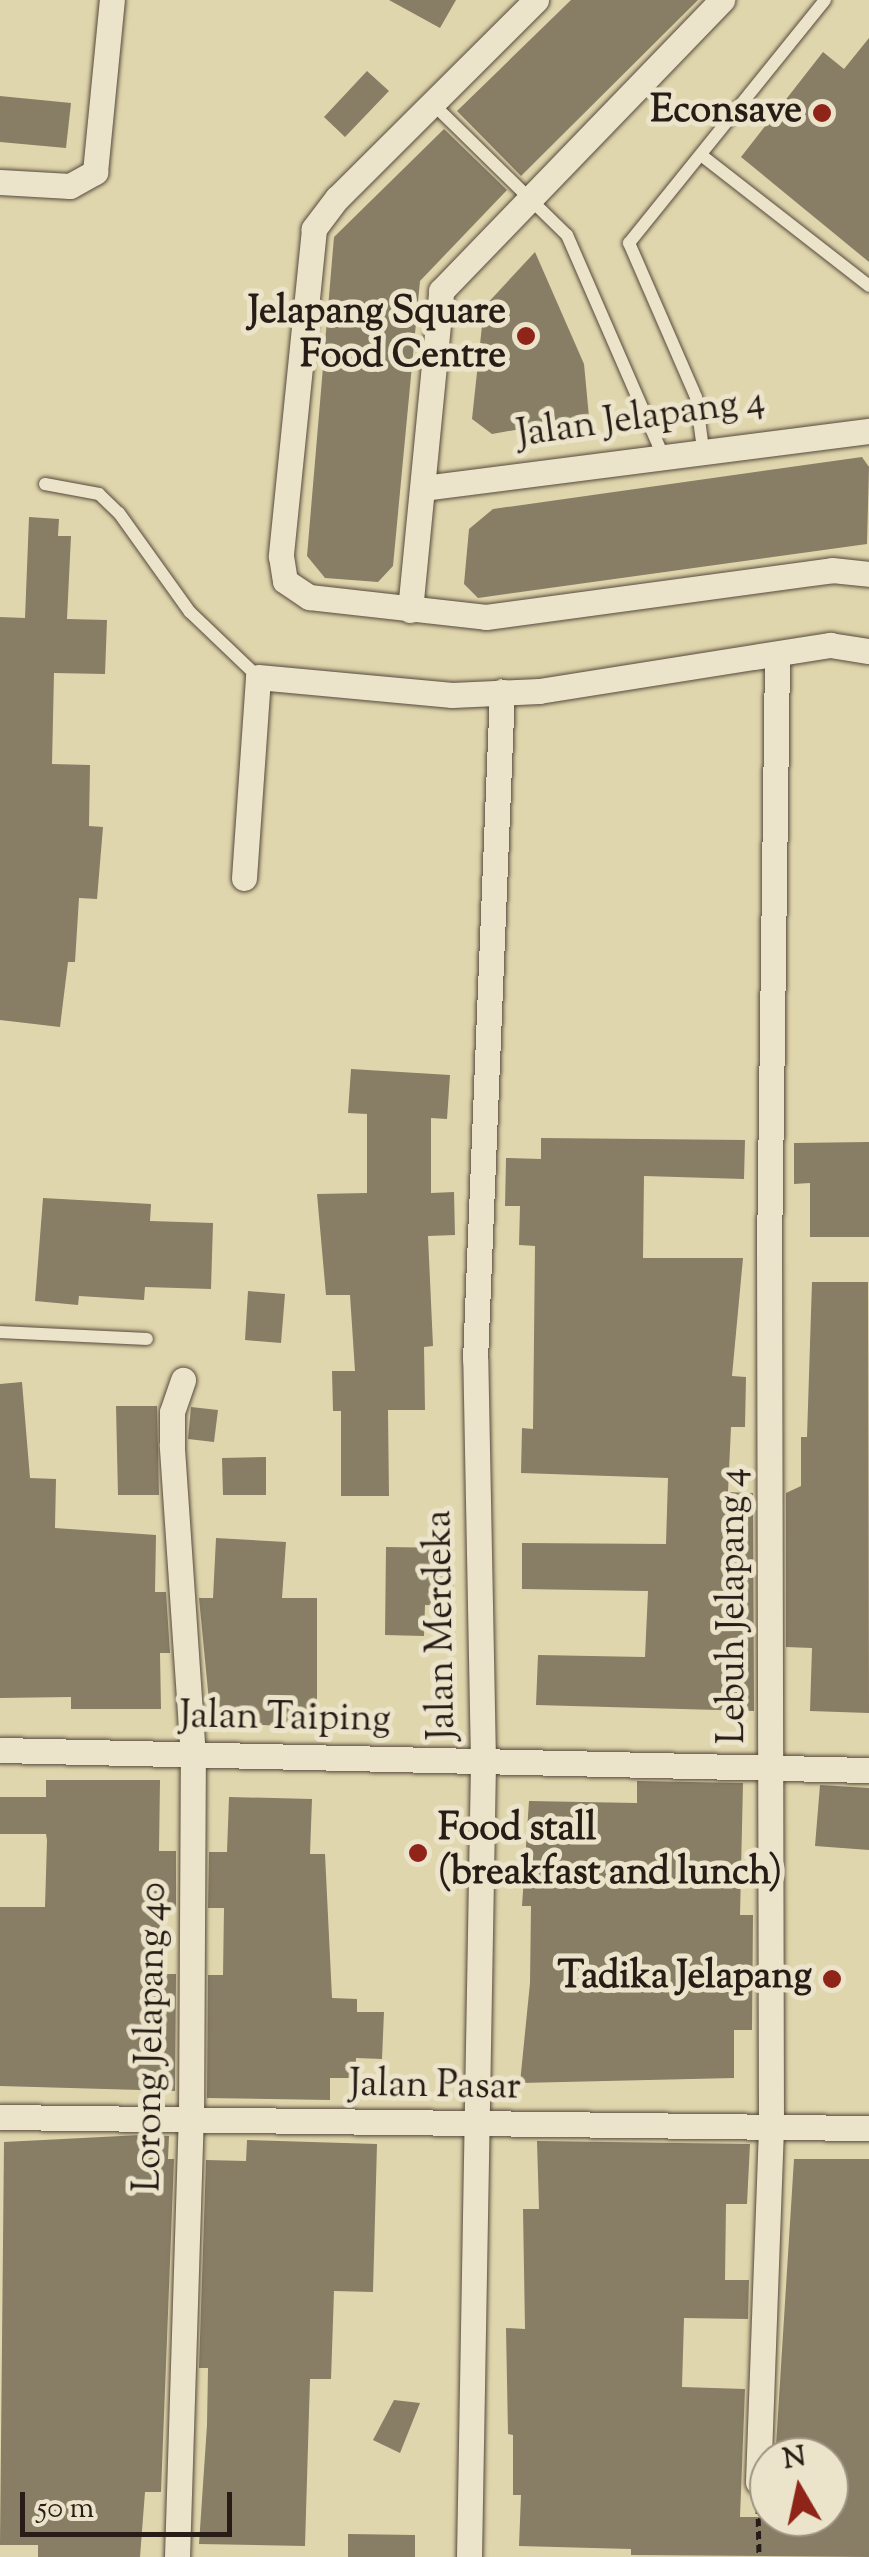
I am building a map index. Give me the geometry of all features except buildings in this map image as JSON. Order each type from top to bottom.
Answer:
[{"type":"street","points":[[0,182],[70,186],[96,172],[112,0]]},
{"type":"street","points":[[536,0],[432,102],[314,229],[281,556],[285,581],[308,596],[486,616],[832,570],[869,574]]},
{"type":"street","points":[[410,610],[441,291],[527,196],[722,0]]},
{"type":"street","name":"Jalan Jelapang 4","points":[[423,488],[869,430]]},
{"type":"street","points":[[244,878],[258,678],[452,695],[502,692],[830,646],[869,652]]},
{"type":"street","name":"Lebuh Jelapang 4","points":[[760,2437],[771,2126],[774,1766],[769,1252],[778,654]]},
{"type":"street","name":"Jalan Merdeka","points":[[469,2557],[472,2126],[484,1761],[475,1360],[502,692]]},
{"type":"street","name":"Lorong Jelapang 40","points":[[178,2557],[191,2121],[193,1757],[182,1518],[172,1412],[184,1380]]},
{"type":"street","name":"Jalan Taiping","points":[[0,1750],[869,1770]]},
{"type":"street","name":"Jalan Pasar","points":[[0,2116],[472,2126],[869,2128]]},
{"type":"lane","points":[[704,449],[696,396],[629,243],[825,0]]},
{"type":"lane","points":[[432,102],[567,235],[663,456]]},
{"type":"lane","points":[[701,155],[869,286]]},
{"type":"lane","points":[[45,484],[78,487],[109,503],[146,543],[190,612],[258,678]]},
{"type":"lane","points":[[0,1332],[147,1339]]},
{"type":"place","name":"Econsave","points":[[822,113]]},
{"type":"place","name":"Jelapang Square Food Centre","points":[[526,336]]},
{"type":"place","name":"Food stall (breakfast and lunch)","points":[[418,1853]]},
{"type":"place","name":"Tadika Jelapang","points":[[832,1979]]}]
